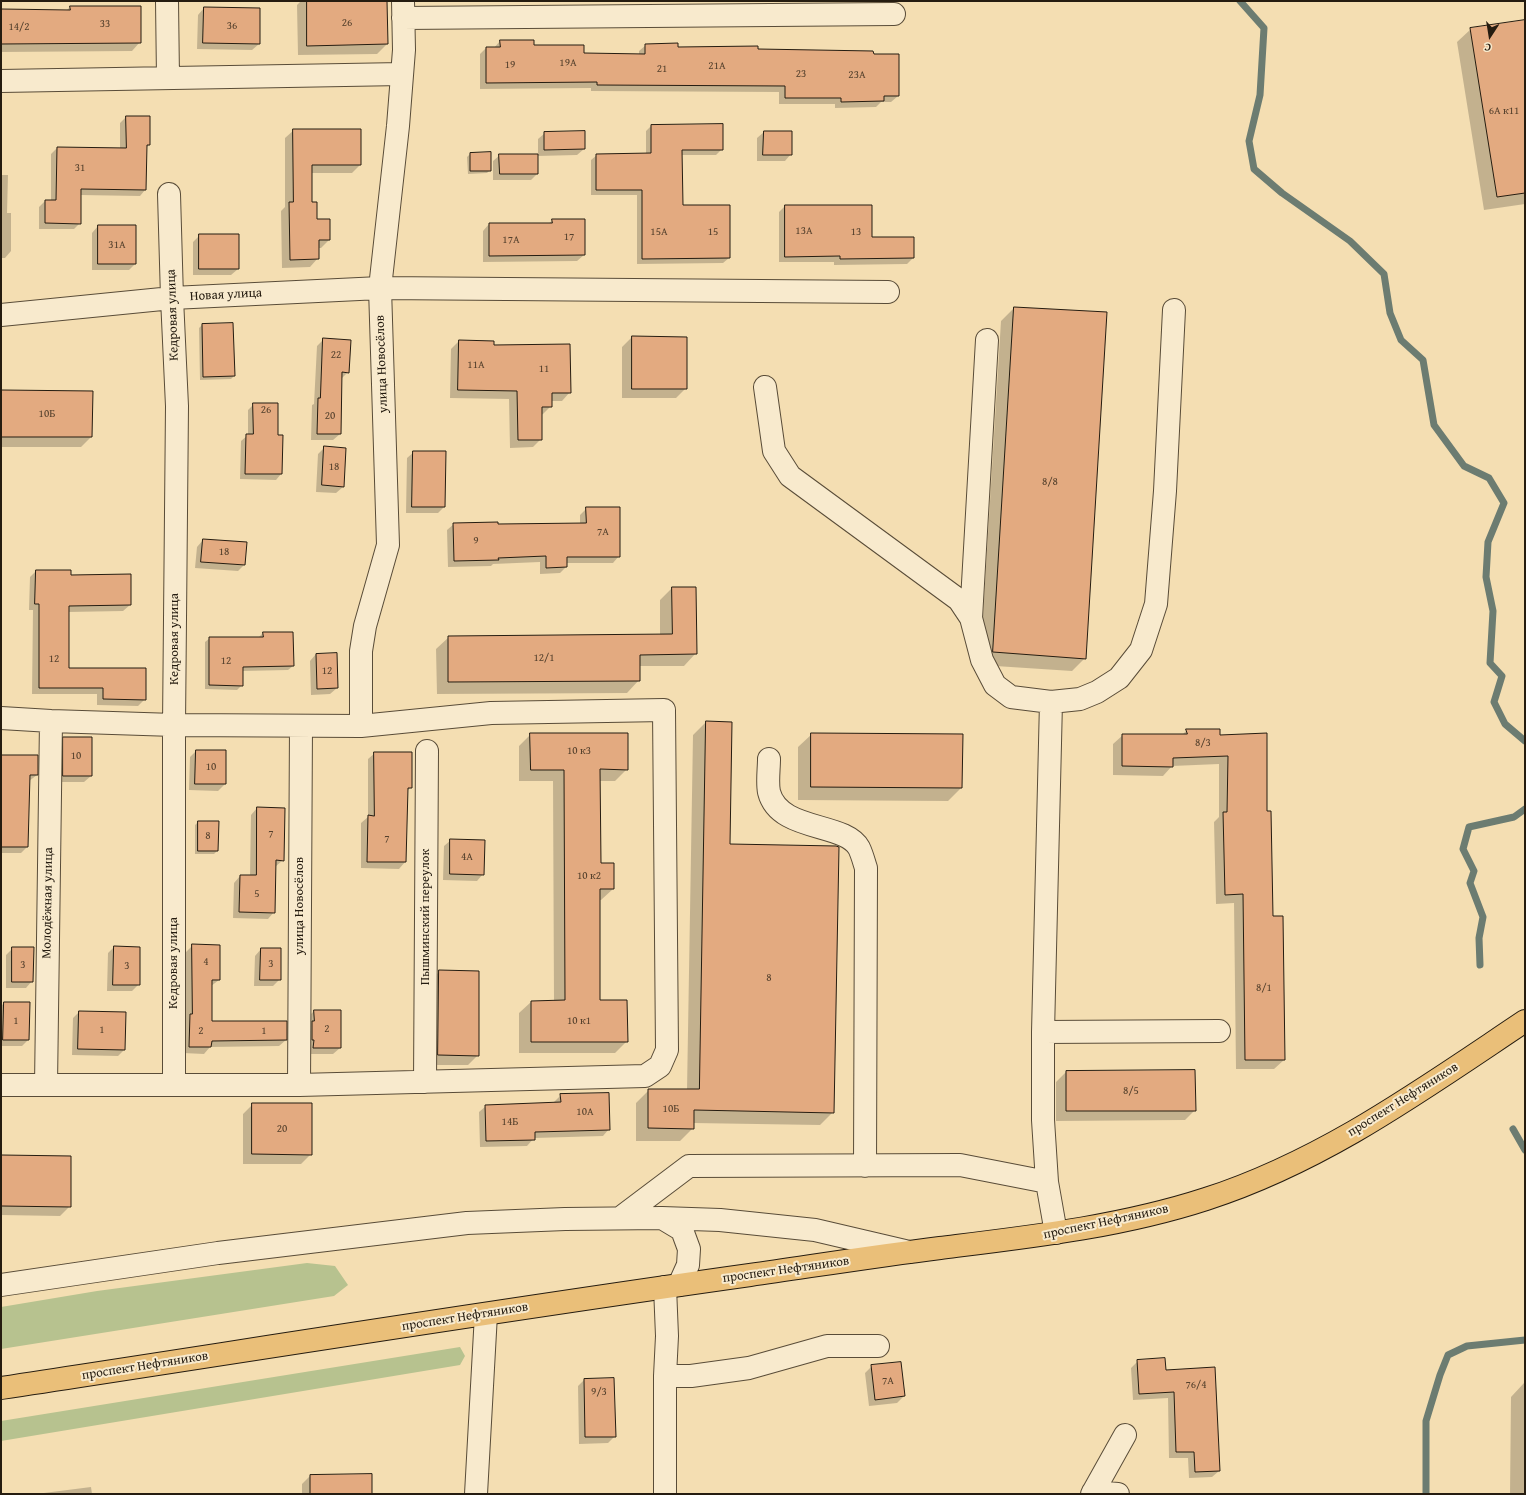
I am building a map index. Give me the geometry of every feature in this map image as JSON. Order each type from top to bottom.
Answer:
[{"type":"main road","name":"проспект Нефтяников","points":[[1,1388],[672,1286],[909,1252],[1056,1233],[1119,1222],[1205,1199],[1262,1178],[1335,1143],[1384,1115],[1525,1021]]},
{"type":"street","points":[[167,1],[168,78]]},
{"type":"street","points":[[403,9],[894,14]]},
{"type":"street","name":"улица Новосёлов","points":[[361,726],[361,651],[365,626],[388,545],[380,288],[398,126],[402,74],[403,9]]},
{"type":"street","points":[[1,81],[402,74]]},
{"type":"street","name":"Кедровая улица","points":[[169,194],[177,406],[174,724],[174,1084]]},
{"type":"street","name":"Новая улица","points":[[1,315],[172,298],[380,288],[888,292]]},
{"type":"street","points":[[987,340],[971,618],[982,660],[996,684],[1011,697],[1051,702],[1080,699],[1098,692],[1119,678],[1141,650],[1156,604],[1165,491],[1174,310]]},
{"type":"street","points":[[765,387],[774,451],[790,476],[959,600],[971,618]]},
{"type":"street","points":[[1051,702],[1043,1032],[1043,1120],[1047,1182],[1056,1233]]},
{"type":"street","points":[[1,718],[50,721],[174,724],[361,726],[491,713],[664,710],[667,1050],[660,1066],[645,1076],[299,1085],[1,1085]]},
{"type":"street","name":"Молодёжная улица","points":[[46,1085],[50,721]]},
{"type":"street","name":"улица Новосёлов","points":[[299,1085],[301,726]]},
{"type":"street","name":"Пышминский переулок","points":[[425,1082],[427,751]]},
{"type":"street","points":[[769,759],[770,793],[776,805],[788,817],[848,838],[859,847],[866,868],[865,1166]]},
{"type":"street","points":[[1043,1032],[1219,1031]]},
{"type":"street","points":[[620,1218],[689,1166],[960,1166],[1047,1182]]},
{"type":"street","points":[[662,1218],[682,1230],[689,1249],[688,1265],[672,1286],[667,1336],[665,1376],[665,1494]]},
{"type":"street","points":[[1,1286],[218,1253],[467,1223],[565,1219],[662,1218],[720,1220],[814,1230],[909,1252]]},
{"type":"street","points":[[476,1494],[486,1314]]},
{"type":"street","points":[[665,1376],[691,1376],[749,1368],[828,1346],[878,1346]]},
{"type":"street","points":[[1118,1494],[1092,1493],[1125,1436]]},
{"type":"green space","points":[[307,1263],[335,1266],[348,1285],[334,1296],[1,1349],[1,1307],[97,1291]]},
{"type":"green space","points":[[460,1347],[465,1356],[460,1365],[1,1441],[1,1421]]},
{"type":"building","points":[[307,1],[387,1],[388,44],[307,46]]},
{"type":"building","points":[[70,6],[141,6],[141,43],[1,44],[1,9],[70,10]]},
{"type":"building","points":[[204,7],[260,8],[260,44],[203,43]]},
{"type":"building","points":[[1525,20],[1525,193],[1497,197],[1470,28]]},
{"type":"building","points":[[500,40],[534,40],[534,45],[584,45],[584,53],[645,54],[645,44],[678,43],[678,47],[758,46],[758,49],[873,51],[874,54],[899,54],[899,96],[884,96],[884,101],[841,102],[841,98],[785,98],[785,86],[597,85],[597,82],[486,83],[486,47],[500,47]]},
{"type":"building","points":[[126,116],[150,116],[150,145],[147,145],[146,190],[81,189],[81,224],[45,223],[45,200],[56,200],[57,147],[126,148]]},
{"type":"building","points":[[723,124],[723,150],[682,150],[683,205],[730,205],[730,258],[642,259],[642,190],[596,190],[596,154],[651,153],[651,125]]},
{"type":"building","points":[[293,129],[361,129],[361,165],[312,165],[312,202],[317,202],[317,219],[330,219],[330,240],[319,240],[319,259],[290,260],[289,202],[293,202]]},
{"type":"building","points":[[585,131],[585,149],[544,150],[544,132]]},
{"type":"building","points":[[764,131],[792,131],[792,155],[763,155]]},
{"type":"building","points":[[491,152],[491,171],[470,171],[470,153]]},
{"type":"building","points":[[499,154],[538,154],[538,174],[500,174]]},
{"type":"building","points":[[785,205],[872,205],[872,237],[914,237],[914,258],[840,259],[840,256],[785,257]]},
{"type":"building","points":[[552,219],[585,219],[585,255],[489,256],[489,223],[552,223]]},
{"type":"building","points":[[98,225],[136,225],[136,264],[98,264]]},
{"type":"building","points":[[199,234],[239,234],[239,269],[199,269]]},
{"type":"building","points":[[1014,307],[1107,312],[1086,659],[993,652]]},
{"type":"building","points":[[233,323],[235,376],[203,377],[202,324]]},
{"type":"building","points":[[632,336],[687,337],[687,389],[632,389]]},
{"type":"building","points":[[323,338],[351,340],[349,373],[342,372],[341,434],[317,434],[318,398],[320,398]]},
{"type":"building","points":[[459,340],[494,341],[494,345],[570,344],[571,393],[552,393],[552,407],[542,407],[542,440],[518,440],[517,391],[458,390]]},
{"type":"building","points":[[1,390],[93,391],[92,437],[1,437]]},
{"type":"building","points":[[253,403],[278,403],[278,435],[283,435],[282,474],[245,474],[246,434],[253,434]]},
{"type":"building","points":[[324,446],[346,448],[344,487],[322,485]]},
{"type":"building","points":[[413,451],[446,451],[445,507],[412,507]]},
{"type":"building","points":[[586,507],[620,507],[620,557],[567,557],[567,567],[546,568],[546,556],[498,558],[499,560],[454,561],[453,523],[586,523]]},
{"type":"building","points":[[203,539],[247,542],[245,565],[201,562]]},
{"type":"building","points":[[36,570],[71,570],[71,575],[131,574],[131,605],[69,606],[69,668],[146,668],[146,700],[103,699],[103,688],[39,688],[39,604],[35,604]]},
{"type":"building","points":[[672,587],[696,587],[697,654],[640,655],[640,681],[448,682],[448,636],[672,634]]},
{"type":"building","points":[[263,632],[293,632],[294,666],[243,667],[243,686],[209,685],[209,637],[263,637]]},
{"type":"building","points":[[337,653],[338,688],[317,689],[316,654]]},
{"type":"building","points":[[706,721],[732,722],[730,844],[839,847],[834,1113],[694,1110],[694,1129],[648,1128],[648,1089],[699,1089]]},
{"type":"building","points":[[1186,729],[1220,729],[1220,735],[1267,733],[1267,811],[1271,811],[1273,916],[1283,916],[1285,1060],[1245,1060],[1243,894],[1225,895],[1223,812],[1227,812],[1228,756],[1173,758],[1173,767],[1122,766],[1122,734],[1187,734]]},
{"type":"building","points":[[530,733],[628,733],[628,770],[600,769],[601,863],[614,863],[614,889],[600,889],[600,1000],[627,1000],[628,1042],[531,1042],[531,1001],[565,1000],[564,770],[531,770]]},
{"type":"building","points":[[811,733],[963,734],[962,788],[811,787]]},
{"type":"building","points":[[63,737],[92,737],[92,776],[63,776]]},
{"type":"building","points":[[196,750],[226,750],[226,784],[195,784]]},
{"type":"building","points":[[374,752],[412,752],[412,788],[408,788],[406,862],[367,862],[368,815],[374,816]]},
{"type":"building","points":[[1,755],[38,755],[38,775],[30,775],[28,847],[1,847]]},
{"type":"building","points":[[257,807],[285,808],[284,861],[276,860],[275,913],[239,912],[240,875],[256,875]]},
{"type":"building","points":[[198,821],[219,821],[218,851],[198,851]]},
{"type":"building","points":[[450,839],[485,840],[484,875],[450,874]]},
{"type":"building","points":[[192,944],[220,945],[220,980],[212,980],[212,1021],[287,1021],[287,1040],[212,1041],[211,1047],[189,1047],[190,1014],[192,1014]]},
{"type":"building","points":[[114,946],[140,947],[140,985],[113,985]]},
{"type":"building","points":[[12,947],[34,947],[33,982],[12,982]]},
{"type":"building","points":[[261,948],[281,948],[281,980],[260,980]]},
{"type":"building","points":[[439,970],[479,971],[479,1056],[438,1055]]},
{"type":"building","points":[[4,1002],[30,1002],[29,1040],[3,1040]]},
{"type":"building","points":[[314,1010],[341,1010],[341,1048],[313,1048],[314,1040],[312,1040],[312,1021],[314,1021]]},
{"type":"building","points":[[79,1011],[126,1012],[125,1050],[78,1049]]},
{"type":"building","points":[[1195,1070],[1196,1111],[1066,1111],[1066,1071]]},
{"type":"building","points":[[609,1093],[610,1130],[535,1132],[535,1140],[486,1141],[485,1105],[561,1102],[560,1094]]},
{"type":"building","points":[[252,1103],[312,1103],[312,1155],[252,1154]]},
{"type":"building","points":[[1,1155],[71,1156],[71,1207],[1,1206]]},
{"type":"building","points":[[1165,1358],[1166,1370],[1215,1367],[1220,1471],[1195,1472],[1194,1452],[1176,1452],[1174,1392],[1139,1394],[1137,1360]]},
{"type":"building","points":[[901,1362],[905,1396],[875,1400],[871,1365]]},
{"type":"building","points":[[614,1378],[616,1437],[585,1437],[584,1379]]},
{"type":"building","points":[[372,1474],[372,1494],[310,1494],[310,1475]]},
{"type":"waterway","points":[[1240,1],[1264,28],[1260,95],[1249,141],[1254,169],[1282,193],[1350,241],[1384,274],[1390,313],[1401,340],[1423,360],[1434,425],[1464,466],[1489,478],[1504,503],[1488,542],[1486,577],[1493,611],[1490,663],[1502,676],[1494,702],[1505,724],[1525,741]]},
{"type":"waterway","points":[[1480,965],[1479,938],[1483,917],[1470,883],[1474,871],[1463,849],[1469,827],[1514,817],[1525,809]]},
{"type":"waterway","points":[[1513,1129],[1525,1150]]},
{"type":"waterway","points":[[1426,1494],[1426,1421],[1440,1375],[1448,1355],[1467,1346],[1525,1340]]}]
